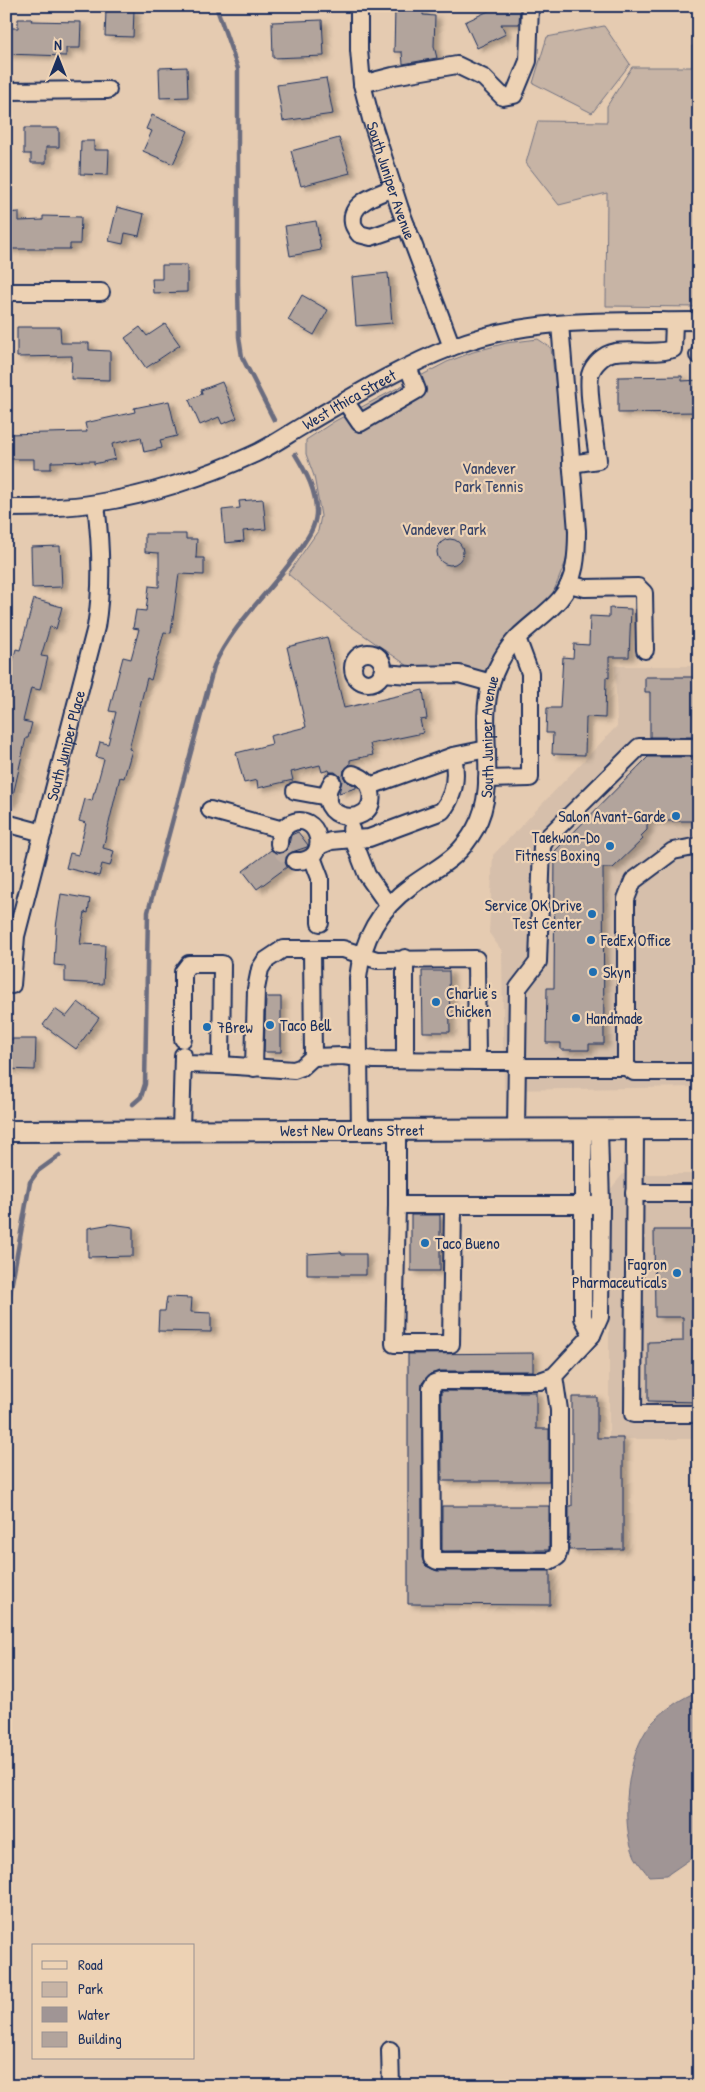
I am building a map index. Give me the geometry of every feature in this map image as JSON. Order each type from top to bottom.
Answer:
[{"type":"main road","name":"West New Orleans Street","points":[[6,1131],[699,1129]]},
{"type":"street","name":"South Juniper Avenue","points":[[359,6],[359,50],[362,84],[370,119],[406,225],[452,347]]},
{"type":"street","points":[[362,84],[393,76],[458,65],[484,78],[503,97],[514,95],[528,61],[530,6]]},
{"type":"street","points":[[6,91],[108,90]]},
{"type":"street","points":[[393,188],[362,202],[354,211],[353,223],[359,234],[371,237],[406,225]]},
{"type":"street","points":[[6,292],[101,292]]},
{"type":"street","name":"West Ithica Street","points":[[6,508],[96,504],[145,494],[253,455],[345,401],[408,367],[452,347],[519,329],[560,324],[607,321],[699,321]]},
{"type":"street","points":[[571,464],[598,460],[590,390],[590,375],[595,365],[604,357],[615,352],[664,352],[673,349],[674,322]]},
{"type":"street","name":"South Juniper Avenue","points":[[360,1131],[358,978],[368,936],[388,905],[412,885],[452,859],[476,827],[483,807],[487,779],[488,698],[491,683],[506,654],[517,638],[560,599],[569,584],[574,569],[577,549],[560,324]]},
{"type":"street","points":[[345,401],[360,423],[417,390],[408,367]]},
{"type":"street","name":"South Juniper Place","points":[[12,985],[16,936],[96,627],[101,593],[101,568],[100,535],[96,504]]},
{"type":"street","points":[[569,584],[585,588],[638,587],[644,593],[645,650]]},
{"type":"street","points":[[487,779],[530,778],[530,673],[517,638]]},
{"type":"street","points":[[382,672],[410,675],[459,674],[491,683]]},
{"type":"street","points":[[516,1130],[518,988],[538,962],[540,854],[546,839],[639,747],[699,747]]},
{"type":"street","points":[[370,786],[452,756],[487,749]]},
{"type":"street","points":[[296,861],[306,860],[315,851],[331,841],[370,838],[442,811],[448,804],[454,781],[455,770],[452,756]]},
{"type":"street","points":[[296,792],[330,789],[333,810],[346,817],[360,815],[369,806],[371,800],[370,786],[366,780],[353,774]]},
{"type":"street","points":[[210,810],[281,837],[294,822],[307,823],[317,832],[315,851],[320,878],[320,923]]},
{"type":"street","points":[[353,817],[351,826],[353,839],[367,875],[388,905]]},
{"type":"street","points":[[6,823],[43,833]]},
{"type":"street","points":[[626,1067],[626,899],[634,881],[673,851],[699,846]]},
{"type":"street","points":[[254,1068],[256,989],[260,969],[265,961],[283,949],[343,949],[377,960],[405,958],[476,959],[477,1061]]},
{"type":"street","points":[[312,949],[313,1057]]},
{"type":"street","points":[[405,958],[405,1060]]},
{"type":"street","points":[[181,1130],[183,972],[189,964],[222,964],[221,1065]]},
{"type":"street","points":[[183,1052],[221,1065],[294,1070],[302,1067],[313,1057],[343,1056],[374,1060],[477,1061],[626,1067],[634,1072],[699,1072]]},
{"type":"street","points":[[591,1129],[583,1206],[583,1318],[592,1334]]},
{"type":"street","points":[[554,1376],[559,1410],[560,1550],[557,1557],[549,1561],[437,1561],[432,1558],[431,1388],[434,1383],[440,1381],[540,1381],[554,1376],[592,1334],[600,1317],[601,1206],[591,1129]]},
{"type":"street","points":[[635,1129],[634,1414],[699,1414]]},
{"type":"street","points":[[397,1130],[398,1205],[394,1344],[451,1344],[452,1206]]},
{"type":"street","points":[[634,1193],[699,1193]]},
{"type":"street","points":[[398,1205],[601,1206]]},
{"type":"street","points":[[390,2050],[391,2086]]},
{"type":"shaded area","points":[[615,666],[699,666],[699,1087],[504,1090],[502,951],[489,933],[493,855],[617,726]]},
{"type":"shaded area","name":"Fagron Pharmaceuticals","points":[[623,1174],[699,1174],[699,1439],[609,1439],[609,1191]]},
{"type":"green space","points":[[604,26],[630,64],[592,113],[533,83],[547,37]]},
{"type":"green space","points":[[692,46],[699,46],[699,307],[606,306],[607,193],[559,205],[526,163],[538,121],[607,122],[607,106],[632,67],[692,67]]},
{"type":"green space","name":"Vandever Park","points":[[538,339],[551,348],[559,413],[570,551],[551,598],[507,638],[486,671],[411,668],[345,622],[288,574],[318,531],[321,516],[314,476],[306,454],[306,440],[335,421],[447,362],[473,352],[506,343]]},
{"type":"water","points":[[699,1691],[699,1853],[667,1875],[649,1876],[635,1857],[627,1826],[628,1788],[631,1769],[643,1736],[651,1724],[673,1705]]},
{"type":"building","points":[[398,6],[423,6],[423,15],[435,16],[434,46],[437,58],[403,64],[402,52],[394,52],[395,8]]},
{"type":"building","points":[[499,6],[520,6],[519,24],[501,24],[506,34],[477,48],[465,22]]},
{"type":"building","points":[[106,10],[134,10],[133,37],[105,36]]},
{"type":"building","points":[[18,19],[81,22],[80,48],[66,48],[66,56],[6,54],[6,28],[18,28]]},
{"type":"building","points":[[322,20],[324,56],[273,58],[272,22]]},
{"type":"building","points":[[187,67],[188,97],[160,98],[159,68]]},
{"type":"building","points":[[326,78],[333,114],[283,121],[277,85]]},
{"type":"building","points":[[152,115],[188,131],[173,164],[143,151],[152,131],[146,129]]},
{"type":"building","points":[[24,128],[59,128],[59,147],[46,147],[46,163],[31,163],[31,154],[24,154]]},
{"type":"building","points":[[339,138],[350,173],[301,186],[291,151]]},
{"type":"building","points":[[81,141],[94,141],[94,150],[109,150],[108,175],[80,174]]},
{"type":"building","points":[[117,207],[144,214],[139,236],[125,233],[123,244],[109,241]]},
{"type":"building","points":[[19,212],[19,221],[43,220],[43,216],[81,217],[80,244],[70,244],[70,249],[6,249],[6,213]]},
{"type":"building","points":[[316,221],[321,250],[290,256],[285,226]]},
{"type":"building","points":[[162,265],[187,265],[187,292],[153,293],[152,279],[162,279]]},
{"type":"building","points":[[388,273],[392,323],[356,326],[352,277]]},
{"type":"building","points":[[302,295],[328,310],[314,335],[288,320]]},
{"type":"building","points":[[165,324],[180,345],[146,368],[125,338],[140,327],[147,336]]},
{"type":"building","points":[[17,327],[60,327],[61,343],[89,343],[89,350],[110,351],[110,380],[71,379],[72,356],[17,357]]},
{"type":"building","points":[[682,376],[682,381],[699,380],[699,412],[618,413],[618,377]]},
{"type":"building","points":[[222,382],[237,418],[222,424],[219,417],[200,425],[189,400],[202,394],[201,390]]},
{"type":"building","points":[[169,401],[177,436],[160,440],[162,448],[144,452],[141,437],[112,444],[115,459],[94,464],[94,461],[51,462],[51,469],[34,469],[34,459],[6,459],[6,434],[87,432],[85,423],[135,412],[134,408]]},
{"type":"building","points":[[263,499],[266,529],[243,531],[244,541],[225,543],[222,510],[240,508],[239,501]]},
{"type":"building","points":[[145,534],[186,534],[186,539],[197,539],[196,558],[204,558],[204,575],[179,574],[171,633],[164,632],[151,680],[147,678],[129,749],[132,750],[124,778],[120,777],[103,848],[114,851],[110,866],[102,864],[99,876],[66,868],[70,853],[78,855],[86,823],[79,821],[85,799],[92,801],[104,759],[96,757],[100,742],[108,744],[116,712],[109,711],[123,657],[131,659],[139,629],[133,628],[136,610],[146,611],[149,586],[159,587],[159,553],[145,552]]},
{"type":"building","points":[[450,539],[459,543],[463,552],[459,561],[450,565],[441,561],[437,552],[441,543]]},
{"type":"building","points":[[60,546],[62,587],[32,588],[31,547]]},
{"type":"building","points":[[34,599],[62,607],[56,629],[50,627],[41,656],[48,657],[40,690],[31,688],[23,721],[32,723],[28,738],[26,738],[11,804],[6,804],[6,688],[16,649],[20,650]]},
{"type":"building","points":[[609,608],[631,609],[629,657],[609,657],[609,678],[606,677],[605,718],[586,717],[585,755],[552,754],[553,733],[546,733],[547,708],[560,708],[563,657],[573,658],[574,644],[589,645],[590,616],[609,617]]},
{"type":"building","points":[[327,637],[344,708],[423,690],[427,719],[420,720],[423,733],[370,744],[373,755],[350,760],[350,764],[344,770],[343,776],[346,781],[356,786],[356,788],[339,793],[342,781],[340,776],[329,770],[322,772],[320,765],[291,772],[293,780],[258,788],[257,780],[244,783],[236,753],[272,744],[270,736],[306,727],[287,647]]},
{"type":"building","points":[[645,677],[699,677],[699,737],[650,737],[650,692],[645,692]]},
{"type":"building","points":[[648,757],[699,757],[699,821],[647,821],[647,830],[641,836],[643,839],[613,868],[603,868],[604,1044],[589,1044],[589,1050],[561,1050],[561,1043],[546,1043],[547,988],[554,988],[555,851]]},
{"type":"building","points":[[298,832],[308,845],[307,847],[289,853],[285,862],[287,867],[257,889],[243,871],[271,850],[278,854],[284,853],[288,849],[291,835]]},
{"type":"building","points":[[61,894],[90,899],[88,913],[85,912],[80,944],[105,945],[103,984],[65,982],[65,966],[54,965],[56,927]]},
{"type":"building","name":"Charlie's Chicken","points":[[422,971],[449,971],[450,1032],[423,1032]]},
{"type":"building","name":"Taco Bell","points":[[266,997],[281,997],[281,1052],[264,1052]]},
{"type":"building","points":[[78,1002],[99,1018],[76,1049],[43,1025],[55,1009],[66,1017]]},
{"type":"building","points":[[6,1039],[36,1039],[35,1070],[6,1069]]},
{"type":"building","name":"Taco Bueno","points":[[411,1215],[440,1215],[440,1271],[411,1271]]},
{"type":"building","points":[[111,1224],[133,1227],[133,1256],[88,1257],[88,1228]]},
{"type":"building","name":"Fagron Pharmaceuticals","points":[[654,1230],[699,1230],[699,1402],[648,1401],[648,1342],[683,1341],[683,1317],[655,1317]]},
{"type":"building","points":[[341,1252],[342,1254],[366,1254],[366,1275],[307,1275],[307,1254]]},
{"type":"building","points":[[167,1297],[192,1298],[191,1312],[211,1313],[211,1332],[158,1331],[159,1311],[165,1311]]},
{"type":"building","points":[[533,1353],[533,1371],[440,1371],[430,1374],[422,1383],[422,1558],[426,1566],[437,1571],[550,1571],[550,1605],[408,1604],[408,1354]]},
{"type":"building","points":[[441,1391],[536,1392],[536,1429],[549,1429],[549,1481],[442,1481]]},
{"type":"building","points":[[572,1397],[597,1397],[597,1438],[623,1438],[623,1549],[569,1550],[569,1506],[572,1506]]},
{"type":"building","points":[[442,1506],[549,1506],[549,1550],[442,1551]]},
{"type":"waterway","points":[[216,6],[238,69],[239,337],[242,357],[274,420]]},
{"type":"waterway","points":[[133,1104],[141,1097],[145,1084],[148,912],[214,666],[231,635],[288,566],[314,525],[316,506],[313,490],[295,454]]},
{"type":"waterway","points":[[6,1316],[30,1182],[38,1171],[60,1155]]},
{"type":"tunnel","points":[[279,844],[283,853],[295,861]]},
{"type":"place","name":"Salon Avant-Garde","points":[[676,816]]},
{"type":"place","name":"Taekwon-Do Fitness Boxing","points":[[610,846]]},
{"type":"place","name":"Service OK Drive Test Center","points":[[592,914]]},
{"type":"place","name":"FedEx Office","points":[[591,940]]},
{"type":"place","name":"Skyn","points":[[593,972]]},
{"type":"place","name":"Charlie's Chicken","points":[[436,1002]]},
{"type":"place","name":"Handmade","points":[[576,1018]]},
{"type":"place","name":"Taco Bell","points":[[270,1025]]},
{"type":"place","name":"7Brew","points":[[207,1027]]},
{"type":"place","name":"Taco Bueno","points":[[425,1243]]},
{"type":"place","name":"Fagron Pharmaceuticals","points":[[677,1273]]},
{"type":"park label","name":"Vandever Park Tennis","points":[[489,477]]}]
